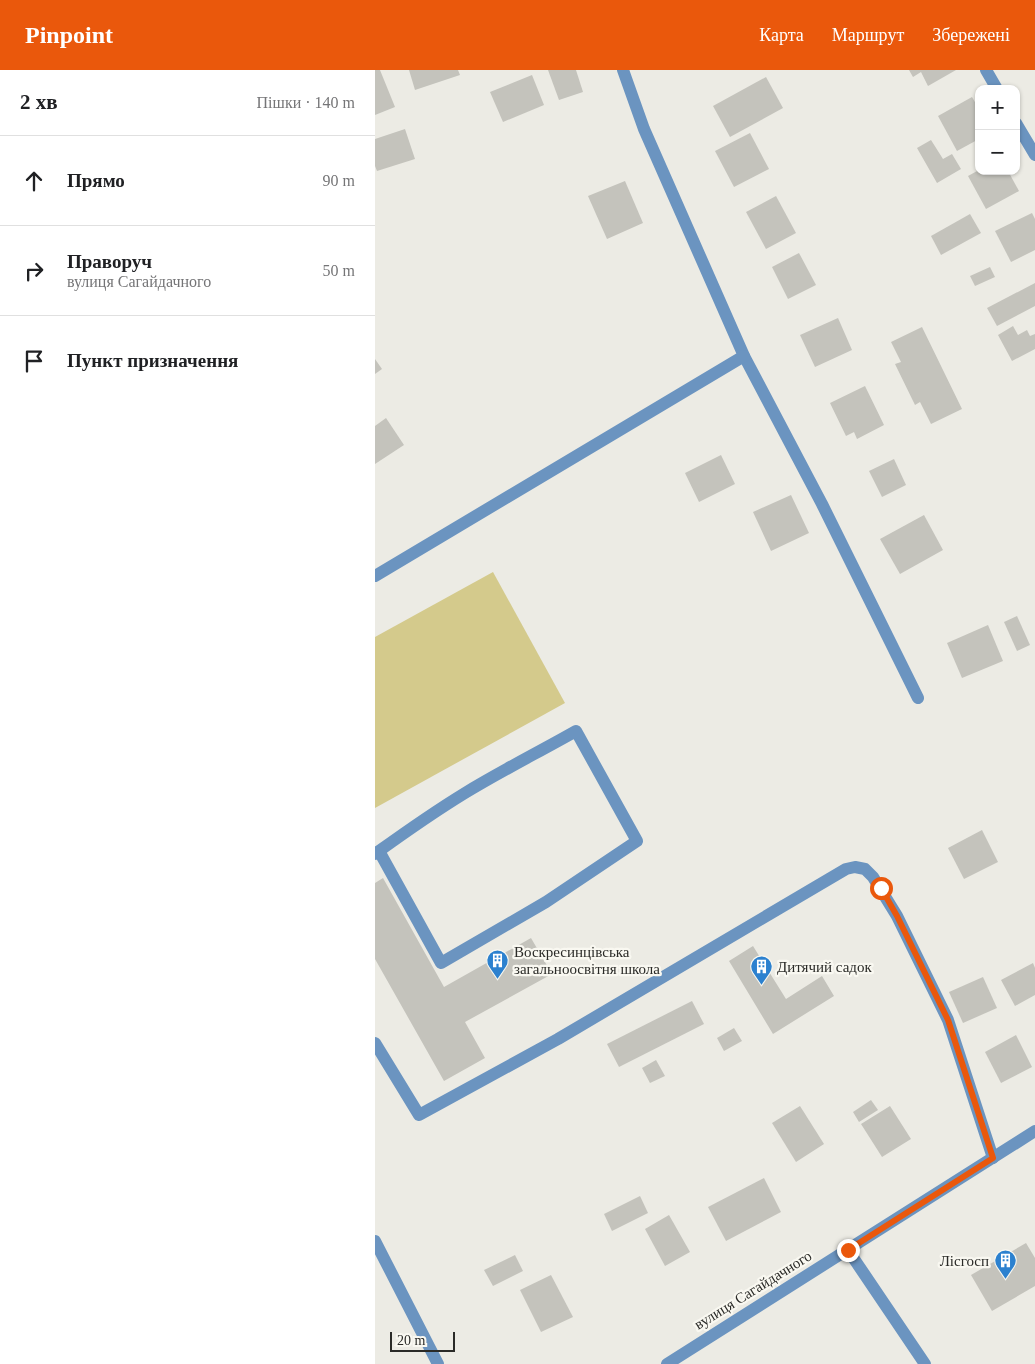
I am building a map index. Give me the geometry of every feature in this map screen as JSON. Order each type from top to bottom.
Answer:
[{"type":"street","points":[[623,70],[644,129],[744,356],[822,504],[918,698]]},
{"type":"street","points":[[986,70],[995,85]]},
{"type":"street","points":[[1020,129],[1035,155]]},
{"type":"street","points":[[375,576],[744,356]]},
{"type":"street","points":[[576,731],[637,842],[546,902],[441,963],[377,853],[465,793],[576,731]]},
{"type":"street","points":[[375,1044],[419,1114],[558,1039],[846,869],[855,867],[865,868],[881,888],[897,916],[948,1020],[993,1158]]},
{"type":"street","name":"вулиця Сагайдачного","points":[[667,1364],[1035,1131]]},
{"type":"street","points":[[375,1241],[438,1364]]},
{"type":"street","points":[[848,1250],[925,1364]]},
{"type":"shaded area","points":[[493,572],[565,703],[375,808],[375,637]]},
{"type":"building","points":[[375,70],[380,70],[395,107],[375,115]]},
{"type":"building","points":[[409,70],[458,70],[460,75],[415,90]]},
{"type":"building","points":[[548,70],[576,70],[583,92],[559,100]]},
{"type":"building","points":[[909,70],[956,70],[928,86],[921,72],[913,77]]},
{"type":"building","points":[[532,75],[544,105],[503,122],[490,92]]},
{"type":"building","points":[[766,77],[783,108],[730,137],[713,106]]},
{"type":"building","points":[[972,97],[975,102],[975,141],[957,151],[938,116]]},
{"type":"building","points":[[405,129],[415,159],[377,171],[375,166],[375,139]]},
{"type":"building","points":[[750,133],[769,169],[734,187],[715,151]]},
{"type":"building","points":[[931,140],[943,159],[952,154],[961,169],[937,183],[917,148]]},
{"type":"building","points":[[975,172],[975,175],[1010,175],[1019,191],[986,209],[968,176]]},
{"type":"building","points":[[625,181],[643,223],[607,239],[588,196]]},
{"type":"building","points":[[776,196],[796,233],[766,249],[746,212]]},
{"type":"building","points":[[1032,213],[1035,219],[1035,250],[1011,262],[995,231]]},
{"type":"building","points":[[970,214],[981,233],[941,255],[931,236]]},
{"type":"building","points":[[799,253],[816,285],[788,299],[772,267]]},
{"type":"building","points":[[990,267],[995,277],[975,286],[970,276]]},
{"type":"building","points":[[1035,283],[1035,306],[997,326],[987,308]]},
{"type":"building","points":[[838,318],[852,350],[815,367],[800,335]]},
{"type":"building","points":[[1013,326],[1018,335],[1027,330],[1030,336],[1035,334],[1035,349],[1012,361],[998,335]]},
{"type":"building","points":[[922,327],[962,409],[931,424],[920,402],[915,405],[895,364],[901,362],[891,342]]},
{"type":"building","points":[[375,359],[382,369],[375,374]]},
{"type":"building","points":[[865,386],[884,425],[857,439],[854,432],[846,436],[830,403]]},
{"type":"building","points":[[386,418],[404,445],[375,464],[375,426]]},
{"type":"building","points":[[721,455],[735,484],[699,502],[685,473]]},
{"type":"building","points":[[894,459],[906,485],[882,497],[869,471]]},
{"type":"building","points":[[791,495],[809,533],[771,551],[753,512]]},
{"type":"building","points":[[924,515],[943,550],[900,574],[880,539]]},
{"type":"building","points":[[1017,616],[1030,645],[1017,651],[1004,622]]},
{"type":"building","points":[[988,625],[1003,661],[962,678],[947,643]]},
{"type":"building","points":[[982,830],[998,862],[964,879],[948,848]]},
{"type":"building","name":"Воскресинцівська загальноосвітня школа","points":[[383,878],[444,987],[531,938],[552,974],[465,1022],[485,1058],[444,1081],[375,959],[375,883]]},
{"type":"building","name":"Дитячий садок","points":[[753,946],[786,999],[822,976],[834,996],[773,1034],[729,961]]},
{"type":"building","points":[[1033,963],[1035,968],[1035,995],[1015,1006],[1001,980]]},
{"type":"building","points":[[983,977],[997,1008],[963,1023],[949,992]]},
{"type":"building","points":[[692,1001],[704,1024],[619,1067],[607,1044]]},
{"type":"building","points":[[734,1028],[742,1041],[724,1051],[717,1038]]},
{"type":"building","points":[[1016,1035],[1032,1067],[1001,1083],[985,1052]]},
{"type":"building","points":[[656,1060],[665,1076],[650,1083],[642,1068]]},
{"type":"building","points":[[871,1100],[878,1110],[859,1122],[853,1112]]},
{"type":"building","points":[[800,1106],[824,1144],[796,1162],[772,1123]]},
{"type":"building","points":[[890,1106],[911,1139],[882,1157],[861,1124]]},
{"type":"building","points":[[764,1178],[781,1212],[726,1241],[708,1207]]},
{"type":"building","points":[[640,1196],[648,1213],[612,1231],[604,1214]]},
{"type":"building","points":[[669,1215],[690,1252],[665,1266],[645,1229]]},
{"type":"building","name":"Лісгосп","points":[[1026,1243],[1035,1258],[1035,1286],[992,1311],[971,1275]]},
{"type":"building","points":[[515,1255],[523,1271],[493,1286],[484,1270]]},
{"type":"building","points":[[551,1275],[573,1317],[541,1332],[520,1290]]},
{"type":"place","name":"Воскресинцівська загальноосвітня школа","points":[[498,980]]},
{"type":"place","name":"Дитячий садок","points":[[761,986]]},
{"type":"place","name":"Лісгосп","points":[[1005,1280]]},
{"type":"route","points":[[848,1250],[993,1158],[948,1020],[897,916],[881,888]]}]
